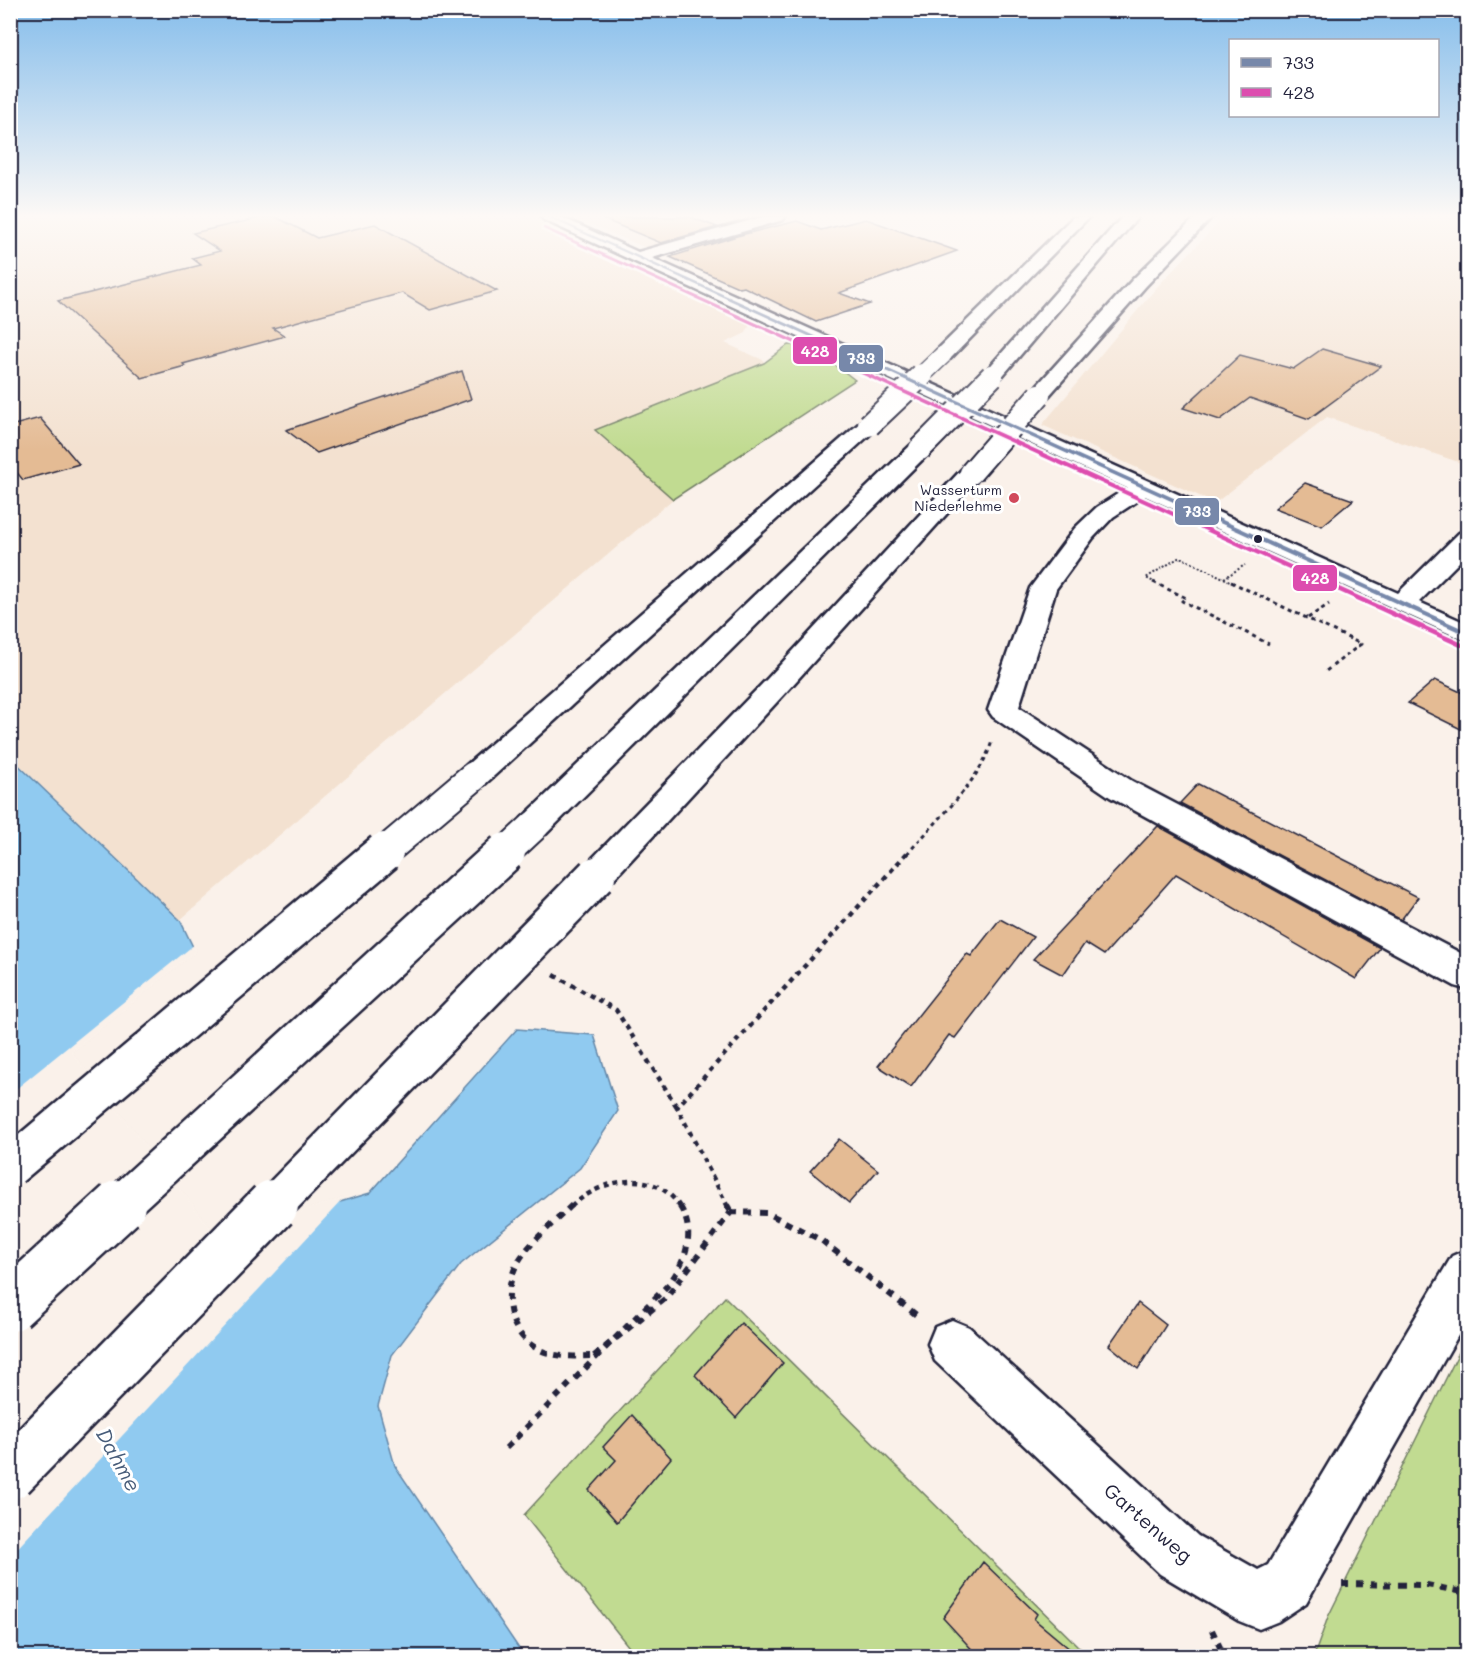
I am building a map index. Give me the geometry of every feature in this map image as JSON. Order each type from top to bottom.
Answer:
[{"type":"main road","points":[[720,295],[1467,634]]},
{"type":"main road","points":[[10,1167],[473,777],[869,425],[1003,295]]},
{"type":"main road","points":[[10,1306],[534,826],[920,449],[992,376],[1062,295]]},
{"type":"main road","points":[[10,1474],[596,876],[778,684],[971,473],[1128,295]]},
{"type":"main road","points":[[1143,487],[1098,519],[1084,533],[1043,588],[1003,710],[1121,789],[1467,975]]},
{"type":"main road","points":[[1401,604],[1467,538]]},
{"type":"main road","name":"Gartenweg","points":[[952,1344],[1179,1555],[1259,1601],[1287,1584],[1467,1272]]},
{"type":"path","points":[[1269,644],[1182,601],[1186,598],[1146,578],[1180,557],[1361,644],[1326,671]]},
{"type":"path","points":[[1224,578],[1248,563]]},
{"type":"path","points":[[1308,619],[1331,602]]},
{"type":"path","points":[[730,1212],[677,1107],[851,917],[973,778],[988,755],[1003,710]]},
{"type":"path","points":[[506,1448],[662,1293],[679,1272],[687,1253],[690,1230],[682,1209],[667,1191],[650,1182],[626,1179],[601,1187],[576,1202],[519,1259],[510,1283],[507,1305],[513,1326],[526,1341],[545,1352],[562,1356],[594,1356],[666,1298],[730,1212]]},
{"type":"path","points":[[730,1212],[767,1213],[821,1240],[952,1344]]},
{"type":"path","points":[[1287,1584],[1427,1585],[1467,1593]]},
{"type":"shaded area","points":[[10,295],[693,295],[751,322],[746,333],[725,343],[763,360],[764,363],[595,430],[673,499],[180,920],[11,757]]},
{"type":"shaded area","points":[[1151,295],[1467,295],[1467,465],[1327,417],[1215,503],[1042,425]]},
{"type":"green space","points":[[788,345],[815,352],[855,380],[673,499],[595,430],[764,363]]},
{"type":"green space","points":[[725,1297],[1088,1656],[636,1656],[524,1515]]},
{"type":"green space","points":[[1467,1336],[1467,1656],[1314,1656],[1328,1617]]},
{"type":"water","name":"Dahme","points":[[10,757],[180,920],[194,949],[68,1052],[216,1239],[370,1193],[517,1029],[594,1035],[618,1111],[580,1168],[461,1264],[392,1355],[378,1406],[395,1466],[524,1656],[11,1656]]},
{"type":"pier","points":[[195,944],[196,951],[72,1052],[217,1236],[344,1198],[11,1555],[11,1093]]},
{"type":"building","points":[[83,295],[395,295],[273,328],[285,336],[183,364],[185,366],[142,378],[58,301]]},
{"type":"building","points":[[405,295],[484,295],[430,310]]},
{"type":"building","points":[[760,295],[844,295],[870,304],[816,322]]},
{"type":"building","points":[[1322,349],[1381,366],[1309,419],[1250,398],[1220,420],[1183,408],[1240,355],[1293,369]]},
{"type":"building","points":[[462,371],[471,399],[317,453],[286,430]]},
{"type":"building","points":[[40,418],[79,464],[23,480],[10,464],[10,426]]},
{"type":"building","points":[[1305,483],[1353,500],[1322,526],[1275,508]]},
{"type":"building","points":[[1435,680],[1467,695],[1467,732],[1408,703]]},
{"type":"building","points":[[1198,784],[1418,897],[1401,920],[1180,803]]},
{"type":"building","points":[[1158,826],[1380,948],[1356,979],[1176,874],[1104,955],[1085,943],[1063,975],[1033,959]]},
{"type":"building","points":[[1000,919],[1033,937],[955,1038],[949,1035],[911,1087],[878,1066],[967,954],[971,956]]},
{"type":"building","points":[[839,1139],[878,1170],[849,1203],[810,1171]]},
{"type":"building","points":[[1138,1303],[1166,1325],[1138,1369],[1109,1345]]},
{"type":"building","points":[[741,1323],[783,1363],[736,1418],[695,1375]]},
{"type":"building","points":[[632,1415],[671,1458],[617,1522],[589,1490],[616,1460],[603,1447]]},
{"type":"building","points":[[983,1562],[1037,1614],[1034,1619],[1078,1656],[978,1656],[943,1618]]},
{"type":"transit line","name":"428","points":[[691,295],[1463,645]]},
{"type":"transit line","name":"733","points":[[720,295],[1468,634]]},
{"type":"place","name":"Wasserturm Niederlehme","points":[[1014,498]]}]
